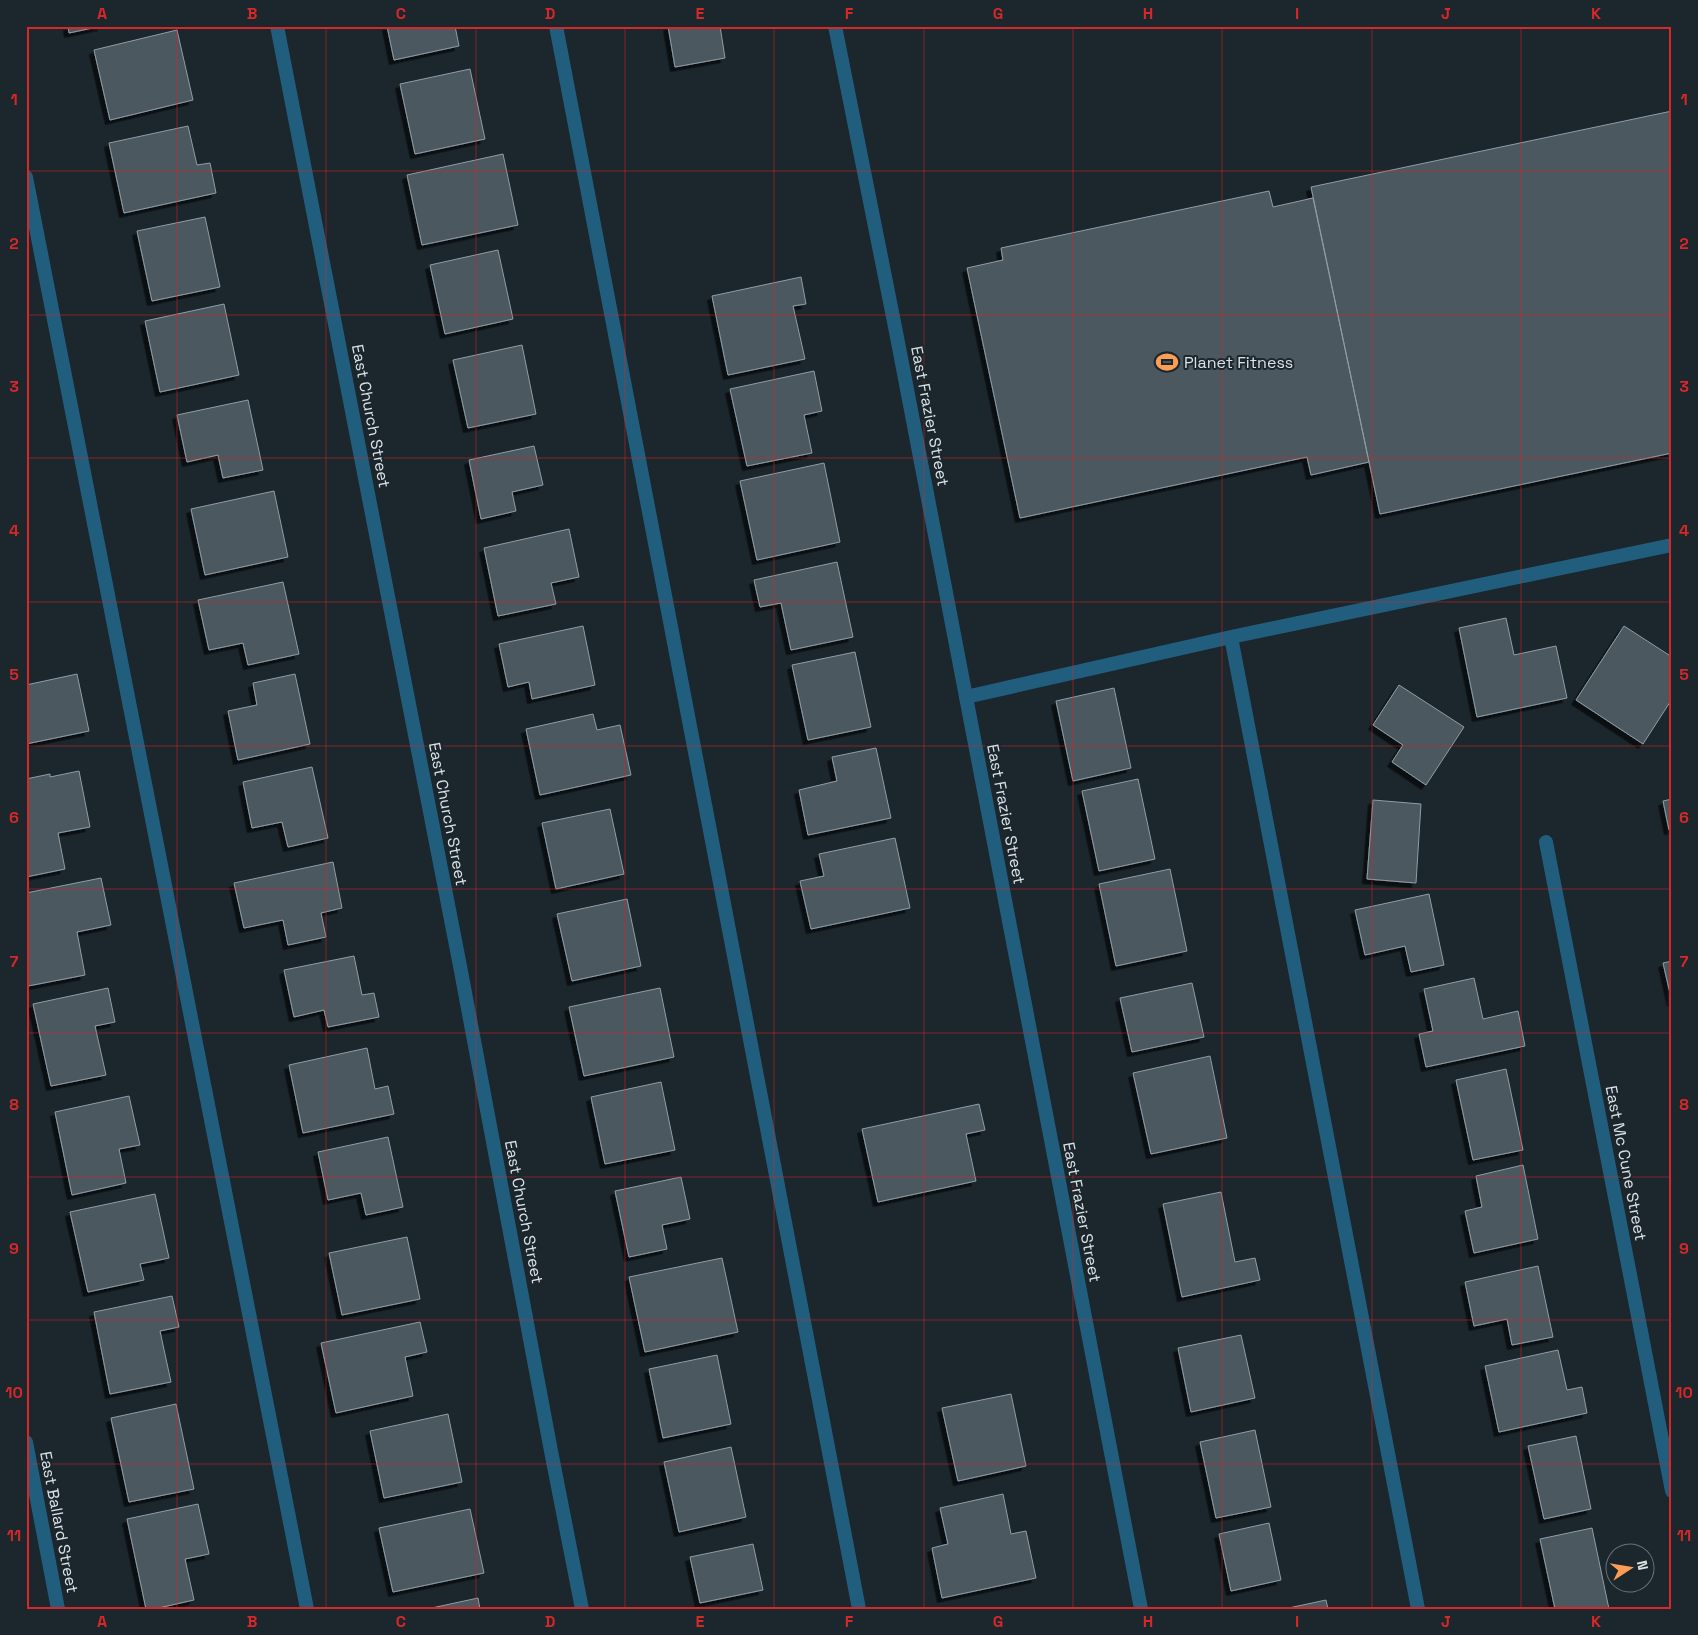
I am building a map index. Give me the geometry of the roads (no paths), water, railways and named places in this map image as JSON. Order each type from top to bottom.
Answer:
[{"type":"street","name":"East Church Street","points":[[278,26],[582,1609]]},
{"type":"street","points":[[556,26],[859,1609]]},
{"type":"street","name":"East Frazier Street","points":[[835,26],[1141,1609]]},
{"type":"street","points":[[26,177],[307,1609]]},
{"type":"street","points":[[966,697],[1231,636],[1672,545]]},
{"type":"street","points":[[1231,636],[1418,1609]]},
{"type":"street","name":"East Mc Cune Street","points":[[1546,842],[1672,1491]]},
{"type":"street","name":"East Ballard Street","points":[[26,1442],[58,1609]]},
{"type":"place","name":"Planet Fitness","points":[[1167,362]]}]
